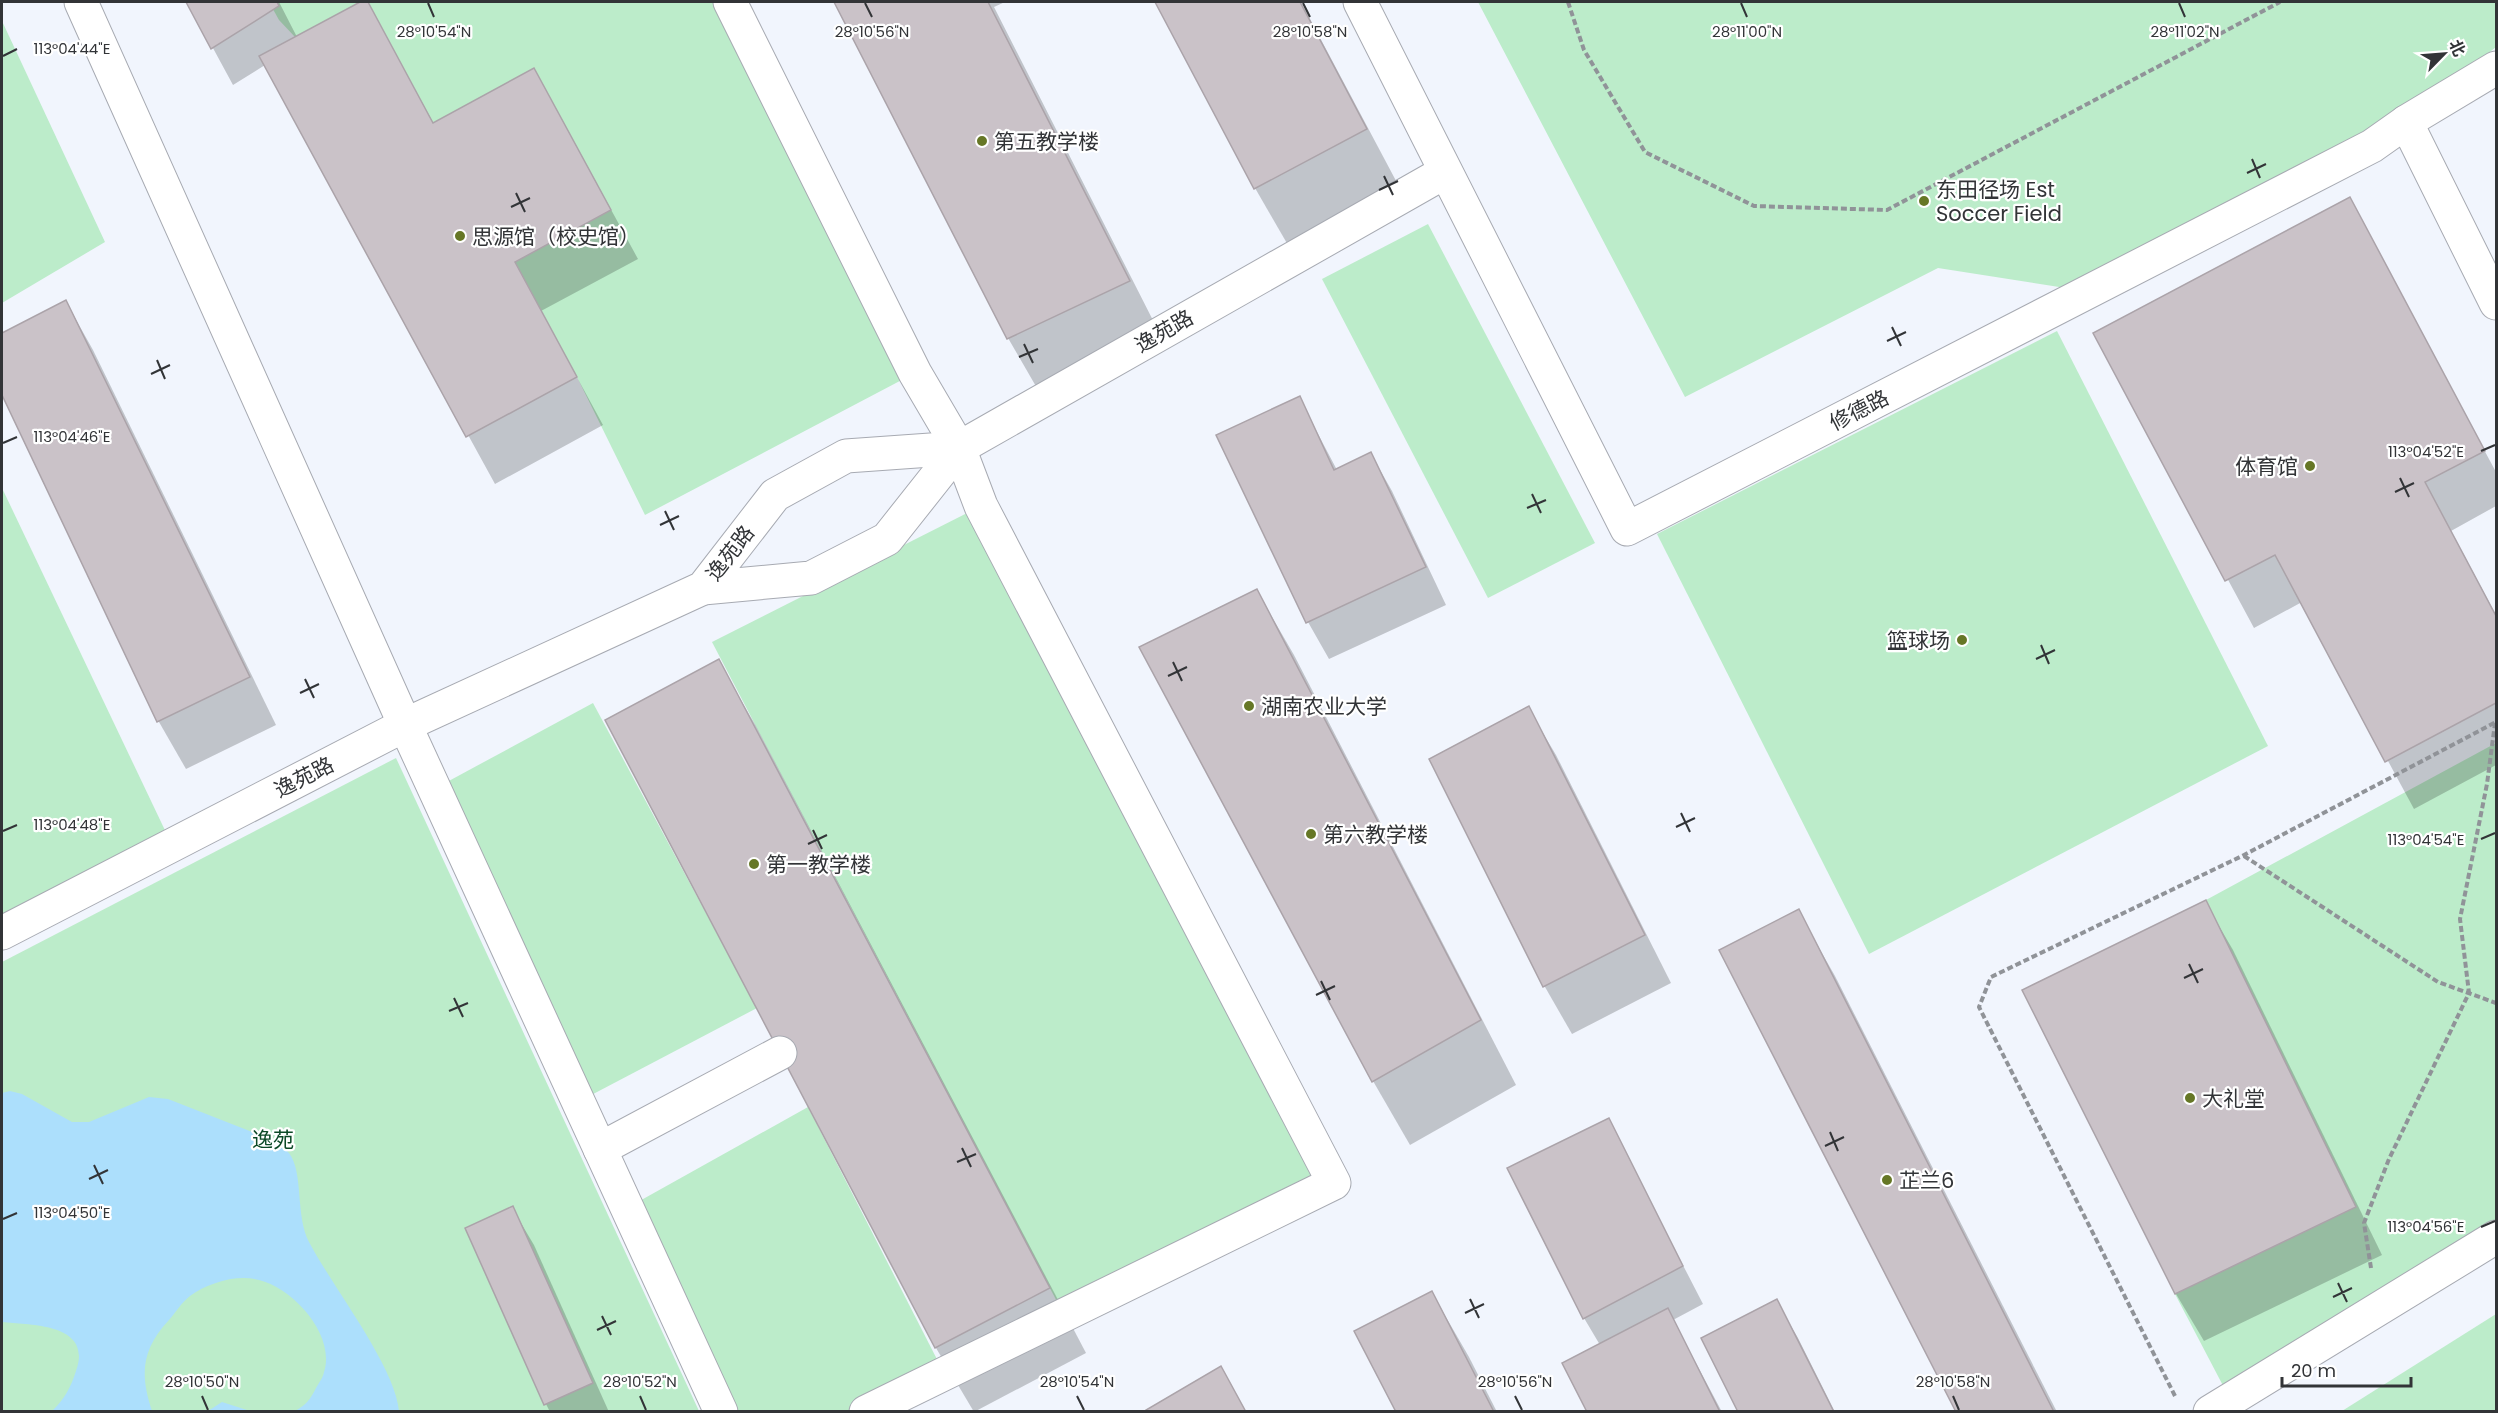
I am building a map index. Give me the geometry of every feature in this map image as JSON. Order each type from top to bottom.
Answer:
[{"type":"street","points":[[81,2],[405,725],[721,1412]]},
{"type":"street","points":[[730,2],[915,373],[959,448],[981,506],[1334,1183],[866,1412]]},
{"type":"street","points":[[1360,2],[1445,172]]},
{"type":"street","points":[[2496,68],[2406,122],[2496,303]]},
{"type":"street","name":"修德路","points":[[1445,172],[1627,529],[2372,146],[2406,122]]},
{"type":"street","name":"逸苑路","points":[[2,933],[405,725],[703,588],[775,495],[846,456],[959,448],[1445,172]]},
{"type":"street","points":[[703,588],[811,578],[887,539],[959,448]]},
{"type":"street","points":[[600,1149],[780,1053]]},
{"type":"street","points":[[2210,1412],[2496,1237]]},
{"type":"path","points":[[1568,2],[1584,50],[1645,152],[1754,206],[1887,210],[2280,2]]},
{"type":"path","points":[[2178,1401],[1979,1007],[1991,977],[2244,855],[2496,722]]},
{"type":"path","points":[[2377,1309],[2364,1223],[2389,1159],[2469,993],[2460,919],[2487,784],[2496,722]]},
{"type":"path","points":[[2244,855],[2438,982],[2496,1003]]},
{"type":"green space","points":[[269,2],[360,2],[295,37],[279,20]]},
{"type":"green space","points":[[368,2],[730,2],[915,373],[645,515],[577,377],[515,262],[611,210],[534,69],[433,123]]},
{"type":"green space","name":"东田径场 Est Soccer Field","points":[[1478,2],[2496,2],[2496,47],[2372,146],[2091,292],[1938,268],[1685,397]]},
{"type":"green space","points":[[2,21],[105,242],[2,303]]},
{"type":"green space","points":[[1428,224],[1595,543],[1488,598],[1322,279]]},
{"type":"green space","name":"篮球场","points":[[2057,331],[2268,746],[1869,954],[1657,534]]},
{"type":"green space","points":[[2,488],[172,845],[2,933]]},
{"type":"green space","points":[[981,506],[1334,1183],[1064,1315],[712,642]]},
{"type":"green space","points":[[593,703],[757,1008],[578,1102],[434,789]]},
{"type":"green space","points":[[2496,743],[2496,1229],[2230,1399],[2175,1294],[2356,1207],[2206,900]]},
{"type":"green space","name":"逸苑","points":[[396,758],[699,1411],[2,1412],[2,962]]},
{"type":"green space","points":[[808,1107],[944,1373],[866,1411],[721,1411],[627,1208]]},
{"type":"green space","points":[[2496,1314],[2496,1411],[2342,1411]]},
{"type":"water","points":[[10,1091],[22,1094],[72,1122],[89,1122],[149,1097],[168,1099],[275,1141],[289,1153],[294,1161],[302,1220],[309,1242],[375,1349],[395,1393],[399,1411],[295,1411],[310,1399],[323,1376],[326,1358],[324,1343],[309,1315],[298,1303],[272,1285],[259,1280],[241,1278],[205,1287],[190,1296],[160,1331],[148,1352],[146,1363],[146,1386],[152,1411],[52,1411],[64,1398],[74,1377],[79,1356],[76,1344],[68,1336],[44,1326],[2,1322],[2,1093]]},
{"type":"water","points":[[222,1402],[250,1411],[208,1411]]},
{"type":"building","points":[[186,2],[277,2],[279,6],[211,49]]},
{"type":"building","name":"思源馆（校史馆）","points":[[360,2],[368,2],[433,123],[534,68],[611,210],[515,262],[577,377],[466,437],[259,56]]},
{"type":"building","name":"第五教学楼","points":[[834,2],[988,2],[1130,281],[1007,339]]},
{"type":"building","points":[[1155,2],[1300,2],[1367,129],[1254,189]]},
{"type":"building","name":"体育馆","points":[[2350,197],[2485,451],[2425,482],[2496,616],[2496,703],[2385,762],[2275,555],[2225,581],[2093,333]]},
{"type":"building","points":[[66,300],[250,677],[157,722],[2,395],[2,333]]},
{"type":"building","points":[[1300,396],[1334,470],[1371,452],[1426,567],[1306,623],[1216,435]]},
{"type":"building","name":"第六教学楼","points":[[1257,589],[1481,1020],[1372,1082],[1139,647]]},
{"type":"building","name":"第一教学楼","points":[[719,659],[1050,1288],[935,1348],[605,720]]},
{"type":"building","points":[[1529,706],[1645,935],[1543,987],[1429,759]]},
{"type":"building","name":"大礼堂","points":[[2206,900],[2356,1207],[2175,1294],[2022,990]]},
{"type":"building","name":"芷兰6","points":[[1799,909],[2053,1410],[2050,1412],[1956,1412],[1719,950]]},
{"type":"building","points":[[1609,1118],[1683,1266],[1583,1319],[1507,1168]]},
{"type":"building","points":[[513,1206],[593,1383],[544,1405],[465,1228]]},
{"type":"building","points":[[1432,1291],[1494,1412],[1396,1412],[1354,1331]]},
{"type":"building","points":[[1777,1299],[1834,1412],[1738,1412],[1701,1338]]},
{"type":"building","points":[[1668,1308],[1720,1412],[1587,1412],[1562,1363]]},
{"type":"building","points":[[1221,1366],[1246,1412],[1147,1412],[1146,1410]]},
{"type":"place","name":"第五教学楼","points":[[982,141]]},
{"type":"place","name":"东田径场 Est Soccer Field","points":[[1924,201]]},
{"type":"place","name":"思源馆（校史馆）","points":[[460,236]]},
{"type":"place","name":"体育馆","points":[[2310,466]]},
{"type":"place","name":"篮球场","points":[[1962,640]]},
{"type":"place","name":"湖南农业大学","points":[[1249,706]]},
{"type":"place","name":"第六教学楼","points":[[1311,834]]},
{"type":"place","name":"第一教学楼","points":[[754,864]]},
{"type":"place","name":"大礼堂","points":[[2190,1098]]},
{"type":"place","name":"芷兰6","points":[[1887,1180]]}]
